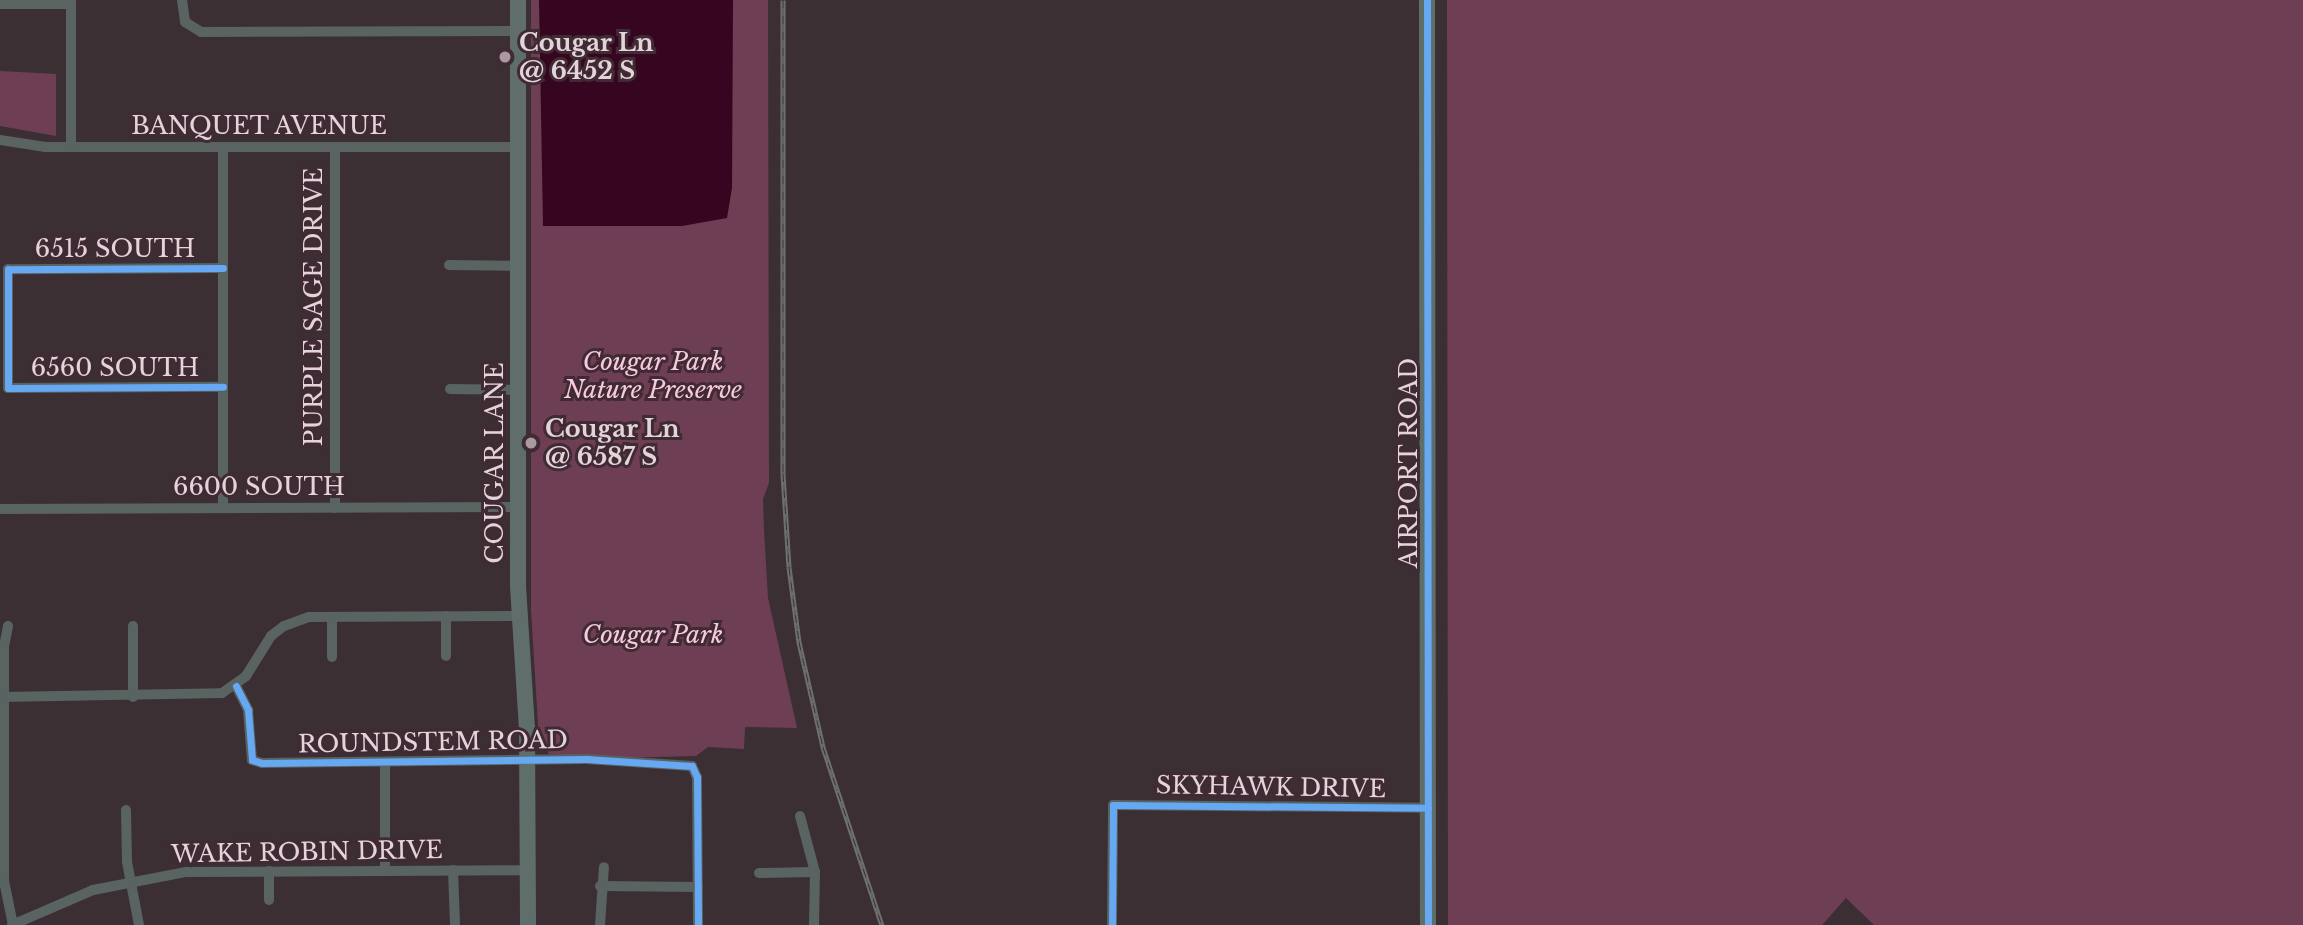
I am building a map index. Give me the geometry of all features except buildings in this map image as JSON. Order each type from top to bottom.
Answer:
[{"type":"main road","name":"COUGAR LANE","points":[[519,0],[518,507],[527,761],[528,925]]},
{"type":"main road","name":"AIRPORT ROAD","points":[[1427,0],[1428,925]]},
{"type":"street","points":[[182,0],[188,26],[205,32],[518,31]]},
{"type":"street","points":[[0,4],[71,2],[71,147]]},
{"type":"street","name":"BANQUET AVENUE","points":[[0,140],[71,147],[518,147]]},
{"type":"street","points":[[223,147],[223,508]]},
{"type":"street","name":"PURPLE SAGE DRIVE","points":[[335,147],[335,508]]},
{"type":"street","points":[[449,265],[518,266]]},
{"type":"street","name":"6515 SOUTH","points":[[8,388],[8,269],[223,268]]},
{"type":"street","name":"6560 SOUTH","points":[[8,388],[223,387]]},
{"type":"street","points":[[450,389],[518,390]]},
{"type":"street","name":"6600 SOUTH","points":[[0,509],[518,507]]},
{"type":"street","points":[[446,616],[446,656]]},
{"type":"street","points":[[2,697],[205,696],[236,686],[284,626],[309,617],[520,616]]},
{"type":"street","points":[[332,617],[332,657]]},
{"type":"street","points":[[8,626],[2,697],[4,881],[13,925]]},
{"type":"street","points":[[133,626],[133,697]]},
{"type":"street","name":"ROUNDSTEM ROAD","points":[[236,686],[248,710],[252,760],[273,764],[586,759],[692,766],[697,777],[698,887]]},
{"type":"street","points":[[384,763],[385,870]]},
{"type":"street","name":"SKYHAWK DRIVE","points":[[1112,925],[1113,805],[1428,808]]},
{"type":"street","points":[[126,810],[130,881],[139,925]]},
{"type":"street","points":[[800,816],[815,872],[814,925]]},
{"type":"street","points":[[600,925],[600,887],[604,867]]},
{"type":"street","points":[[269,870],[269,900]]},
{"type":"street","points":[[453,870],[455,925]]},
{"type":"street","name":"WAKE ROBIN DRIVE","points":[[13,925],[75,897],[130,881],[186,872],[528,870]]},
{"type":"street","points":[[759,873],[815,872]]},
{"type":"street","points":[[600,887],[698,887],[698,925]]},
{"type":"green space","name":"Cougar Park","points":[[531,0],[768,0],[769,483],[763,499],[764,530],[768,598],[797,728],[745,727],[744,749],[708,747],[696,756],[616,758],[549,754],[539,740],[531,610]]},
{"type":"green space","points":[[1447,0],[2303,0],[2303,925],[1874,925],[1846,898],[1822,925],[1448,925]]},
{"type":"green space","points":[[0,71],[56,74],[56,136],[0,126]]},
{"type":"shaded area","points":[[539,0],[733,0],[732,188],[727,218],[682,226],[543,226]]},
{"type":"railway","points":[[783,0],[783,474],[789,567],[799,642],[823,747],[882,925]]},
{"type":"cycle path","points":[[1427,0],[1428,925]]},
{"type":"cycle path","points":[[223,268],[8,269],[8,388],[223,387]]},
{"type":"cycle path","points":[[236,686],[248,710],[252,760],[262,763],[586,759],[692,766],[697,777],[698,925]]},
{"type":"cycle path","points":[[1112,925],[1113,805],[1428,808]]},
{"type":"place","name":"Cougar Ln @ 6452 S","points":[[505,57]]},
{"type":"place","name":"Cougar Ln @ 6587 S","points":[[531,443]]},
{"type":"park label","name":"Cougar Park Nature Preserve","points":[[653,376]]}]
